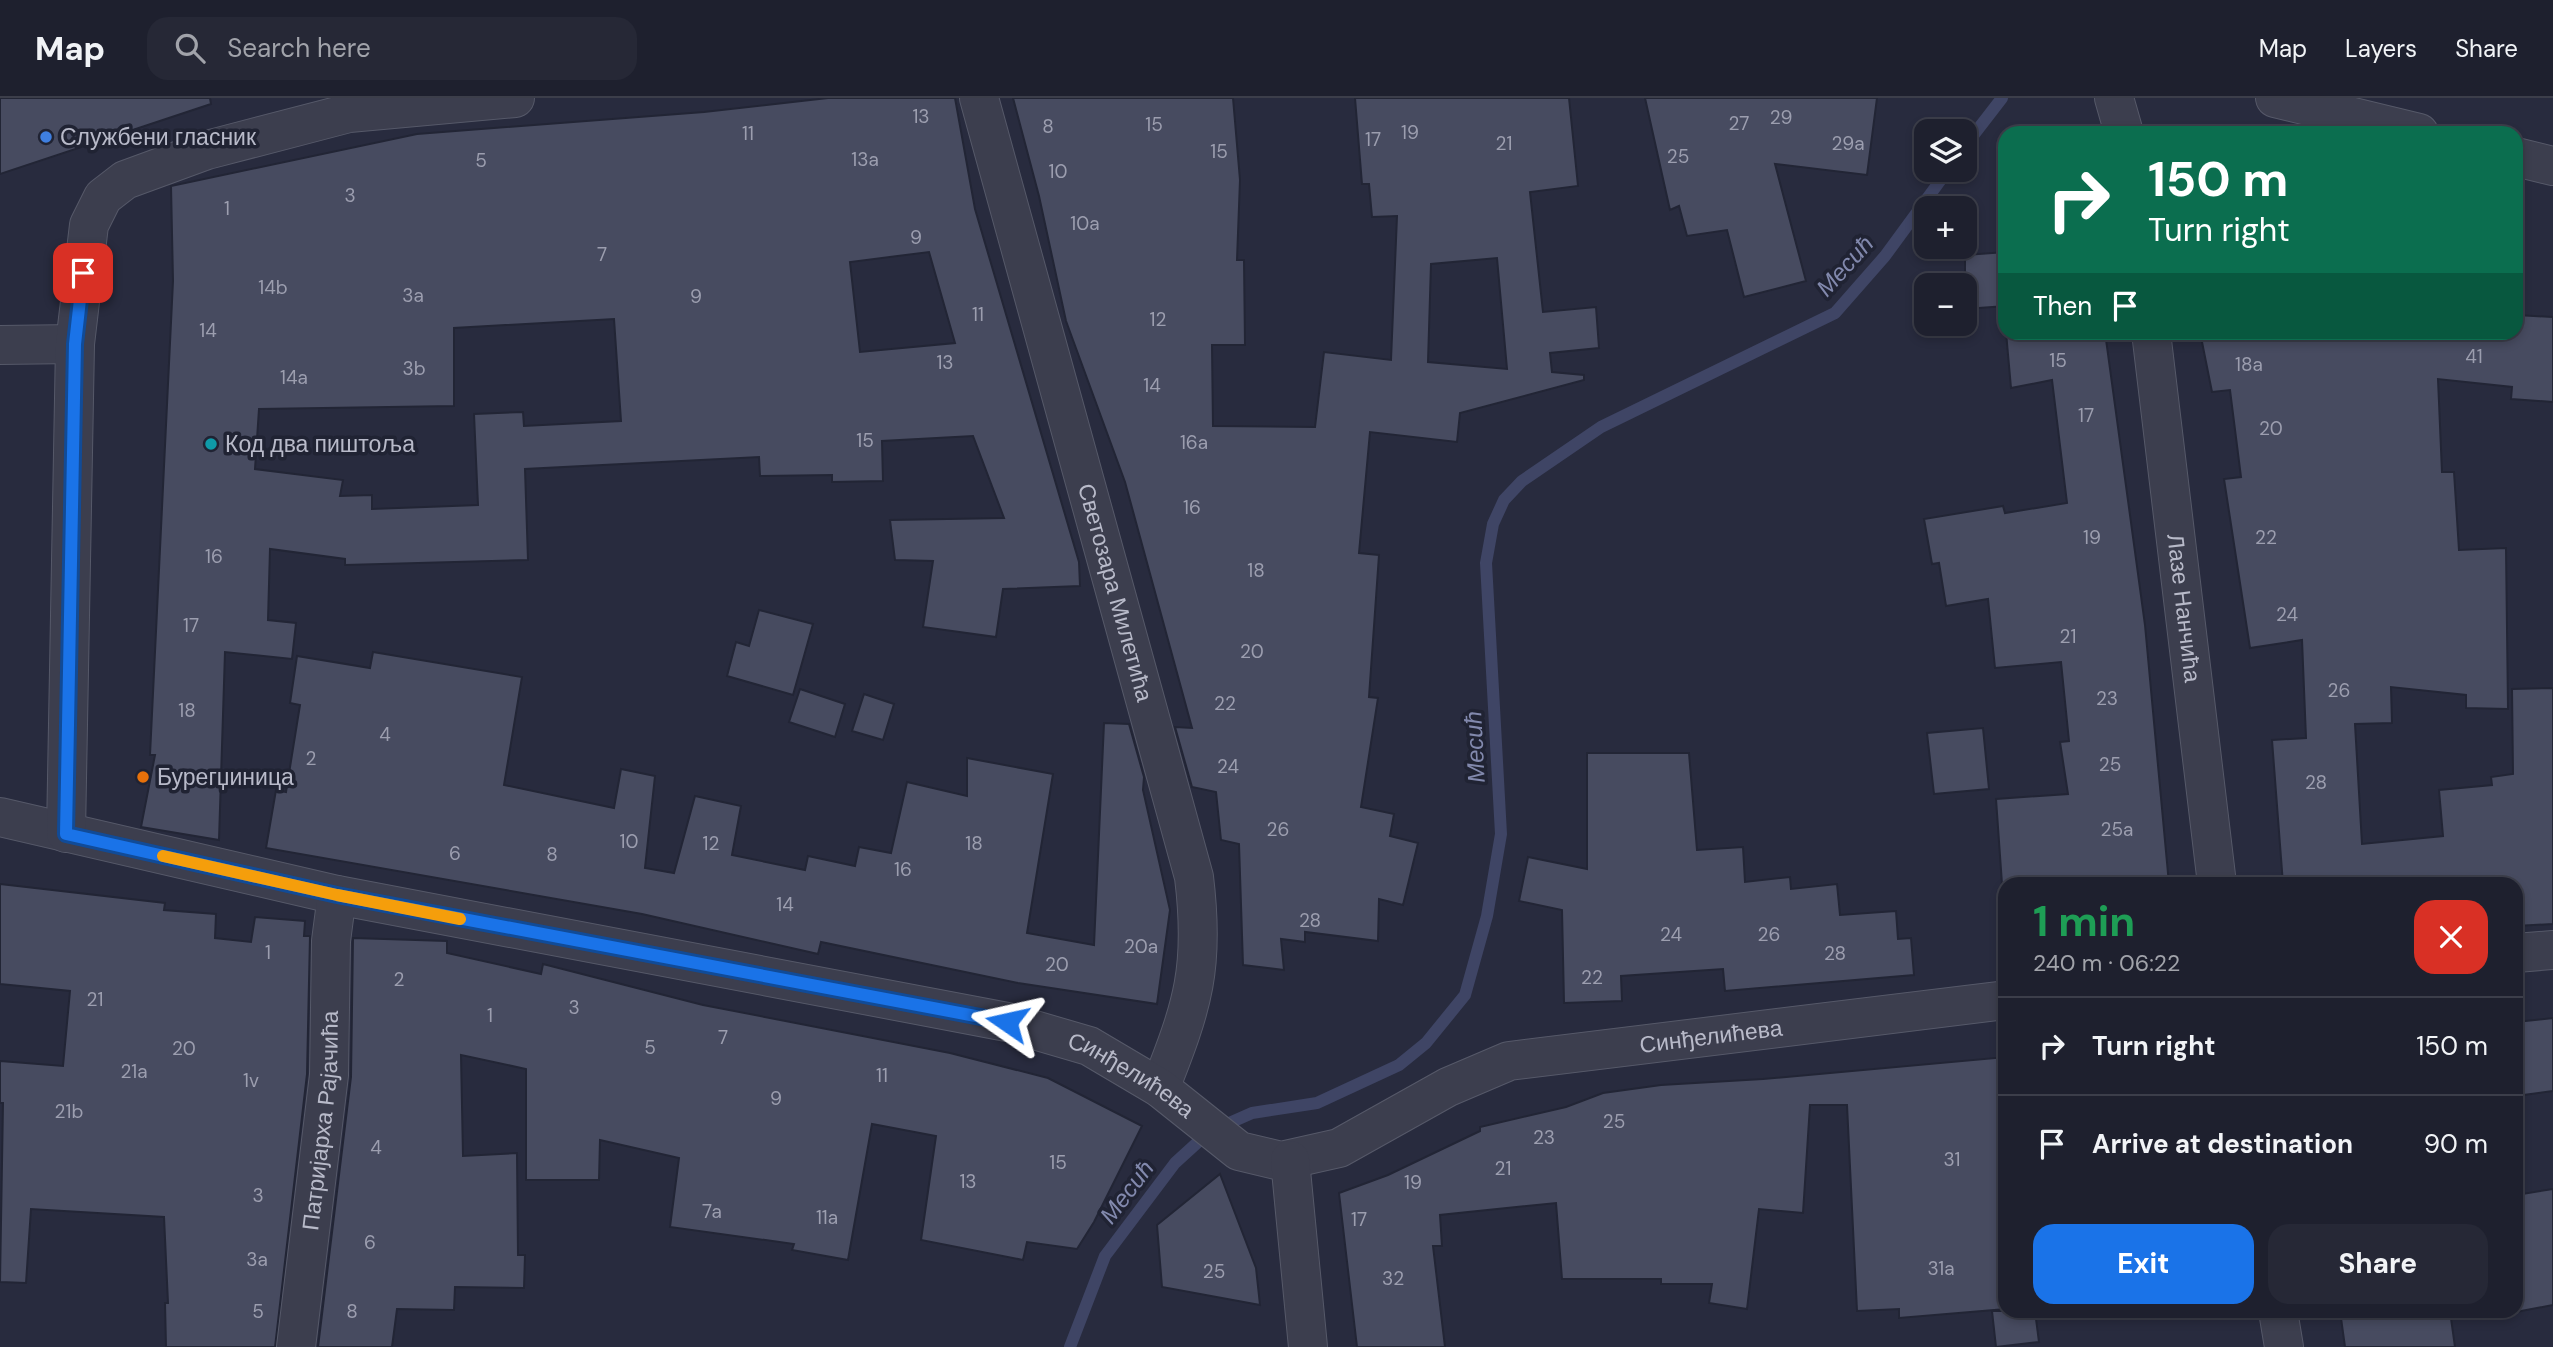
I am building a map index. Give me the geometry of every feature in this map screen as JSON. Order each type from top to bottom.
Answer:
[{"type":"street","points":[[66,834],[75,344],[89,225],[103,197],[125,180],[207,150],[349,113],[514,98]]},
{"type":"street","name":"Светозара Милетића","points":[[979,98],[1194,877],[1199,927],[1196,978],[1172,1098]]},
{"type":"street","points":[[2113,98],[2122,126]]},
{"type":"street","points":[[2275,98],[2390,126]]},
{"type":"street","points":[[2523,159],[2553,166]]},
{"type":"street","name":"Лазе Нанчића","points":[[2152,340],[2216,877]]},
{"type":"street","points":[[4,345],[75,344]]},
{"type":"street","name":"Синђелићева","points":[[0,817],[337,895],[1007,1022],[1089,1046],[1172,1098],[1239,1151],[1259,1158],[1290,1160],[1339,1148],[1448,1087],[1509,1061],[1998,1001]]},
{"type":"street","name":"Патријарха Рајачића","points":[[296,1347],[329,1075],[331,941],[337,895]]},
{"type":"street","points":[[2523,952],[2553,950]]},
{"type":"street","points":[[1290,1160],[1308,1347]]},
{"type":"street","points":[[2279,1318],[2284,1347]]},
{"type":"building","points":[[0,98],[210,98],[211,104],[0,174]]},
{"type":"building","points":[[828,98],[955,98],[975,209],[1079,562],[1080,586],[1003,589],[996,637],[923,627],[933,561],[895,560],[890,520],[1004,518],[973,436],[882,441],[883,481],[832,482],[832,475],[760,476],[759,457],[525,469],[528,560],[345,565],[345,559],[270,549],[268,620],[296,623],[292,659],[225,652],[219,840],[141,827],[155,755],[150,755],[173,281],[171,186],[417,134],[704,112]],"holes":[[[929,252],[955,343],[860,352],[850,262]],[[614,319],[621,421],[524,426],[523,412],[474,414],[478,505],[372,509],[372,495],[340,496],[343,480],[255,469],[259,409],[454,406],[454,328]]]},
{"type":"building","points":[[1013,98],[1233,98],[1240,180],[1237,260],[1244,260],[1245,345],[1212,345],[1213,426],[1315,427],[1324,352],[1391,360],[1397,216],[1372,217],[1369,184],[1362,184],[1355,98],[1569,98],[1578,186],[1530,192],[1543,312],[1596,307],[1599,348],[1550,353],[1552,372],[1584,375],[1584,380],[1460,413],[1457,442],[1370,432],[1359,553],[1379,555],[1369,697],[1378,698],[1361,807],[1394,814],[1390,836],[1418,843],[1403,905],[1379,899],[1378,941],[1305,932],[1305,942],[1281,939],[1284,970],[1243,965],[1239,844],[1221,840],[1216,792],[1192,787],[1175,727],[1192,728],[1125,482],[1066,321],[1039,196]],"holes":[[[1497,258],[1507,369],[1428,362],[1431,264]]]},
{"type":"building","points":[[1645,98],[1877,98],[1867,175],[1775,164],[1806,281],[1744,297],[1727,230],[1687,236],[1679,206],[1670,210]]},
{"type":"building","points":[[1998,253],[1998,307],[1977,308],[1977,273],[1965,273],[1965,259],[1977,259],[1977,254]]},
{"type":"building","points":[[2523,315],[2553,317],[2553,402],[2511,399],[2512,387],[2438,379],[2442,472],[2454,472],[2459,550],[2506,548],[2508,709],[2466,708],[2466,695],[2391,687],[2392,723],[2355,724],[2362,844],[2443,836],[2439,790],[2492,785],[2491,777],[2513,774],[2512,689],[2553,688],[2553,924],[2523,926],[2523,877],[2282,877],[2272,740],[2306,738],[2302,640],[2250,648],[2224,479],[2241,477],[2230,390],[2212,392],[2202,340],[2523,340]]},
{"type":"building","points":[[2007,340],[2106,340],[2145,625],[2168,877],[2002,877],[1996,799],[2068,794],[2060,742],[2069,741],[2061,662],[1995,668],[1988,599],[1946,606],[1939,563],[1932,564],[1924,519],[2003,506],[2005,513],[2067,503],[2052,380],[2011,388]]},
{"type":"building","points":[[759,610],[813,624],[793,695],[727,676],[736,642],[749,646]]},
{"type":"building","points":[[373,652],[522,677],[504,785],[614,808],[621,769],[655,776],[645,868],[674,873],[695,796],[741,806],[732,855],[805,870],[808,856],[855,866],[859,847],[891,853],[907,782],[967,796],[967,758],[1053,774],[1027,933],[1094,945],[1104,723],[1129,724],[1144,777],[1143,790],[1170,910],[1157,1004],[1018,983],[821,942],[818,954],[642,914],[266,848],[276,790],[286,792],[300,705],[290,703],[297,656],[370,668]]},
{"type":"building","points":[[800,689],[845,704],[835,737],[789,722]]},
{"type":"building","points":[[864,694],[894,704],[883,740],[852,731]]},
{"type":"building","points":[[1983,728],[1989,789],[1934,794],[1927,733]]},
{"type":"building","points":[[1587,753],[1689,753],[1697,850],[1743,847],[1745,882],[1790,877],[1791,889],[1837,884],[1840,915],[1896,911],[1898,939],[1911,938],[1914,975],[1725,991],[1723,969],[1621,976],[1622,1001],[1564,1003],[1562,910],[1519,901],[1528,857],[1587,869]]},
{"type":"building","points":[[0,884],[165,903],[164,910],[216,914],[215,938],[251,942],[255,917],[305,921],[304,936],[310,936],[307,1074],[275,1347],[166,1347],[165,1303],[168,1303],[164,1217],[31,1209],[26,1283],[0,1282],[3,1103],[0,1103],[0,1061],[63,1066],[70,991],[0,984]]},
{"type":"building","points":[[353,938],[447,941],[447,953],[541,974],[543,964],[703,1005],[950,1053],[1048,1078],[1142,1126],[1094,1222],[1077,1249],[1027,1242],[1023,1260],[921,1240],[936,1136],[872,1124],[848,1260],[792,1250],[794,1244],[670,1227],[679,1158],[600,1140],[599,1180],[526,1180],[526,1069],[461,1055],[463,1156],[517,1153],[518,1255],[525,1255],[524,1288],[455,1287],[454,1310],[397,1309],[392,1347],[318,1347],[351,1077]]},
{"type":"building","points":[[2553,1018],[2553,1091],[2523,1095],[2523,1021]]},
{"type":"building","points":[[1998,1058],[1998,1310],[1899,1318],[1899,1309],[1857,1311],[1847,1105],[1810,1105],[1803,1213],[1759,1209],[1747,1309],[1709,1303],[1712,1284],[1661,1284],[1661,1279],[1562,1279],[1556,1203],[1440,1215],[1442,1246],[1433,1246],[1445,1347],[1357,1347],[1339,1193],[1388,1175],[1480,1131],[1480,1127],[1566,1107],[1603,1093],[1661,1085],[1763,1079]]},
{"type":"building","points":[[1220,1174],[1256,1268],[1260,1305],[1162,1287],[1157,1225]]},
{"type":"building","points":[[2553,1189],[2553,1305],[2523,1311],[2523,1194]]},
{"type":"building","points":[[1992,1311],[1998,1311],[1998,1318],[2036,1318],[2039,1342],[1996,1347]]},
{"type":"building","points":[[2341,1318],[2451,1318],[2455,1347],[2345,1347]]},
{"type":"waterway","name":"Месић","points":[[1977,130],[2002,98]]},
{"type":"waterway","name":"Месић","points":[[1070,1347],[1105,1256],[1175,1163],[1209,1132],[1252,1113],[1317,1103],[1399,1065],[1426,1043],[1465,995],[1487,916],[1501,834],[1486,563],[1493,524],[1504,500],[1522,481],[1601,427],[1835,313],[1885,256],[1939,182]]},
{"type":"slow traffic","points":[[163,856],[460,919]]},
{"type":"place","name":"Службени гласник","points":[[46,137]]},
{"type":"place","name":"Код два пиштоља","points":[[211,444]]},
{"type":"place","name":"Бурегџиница","points":[[143,777]]},
{"type":"route","points":[[83,273],[75,344],[66,834],[337,895],[1007,1022]]}]
